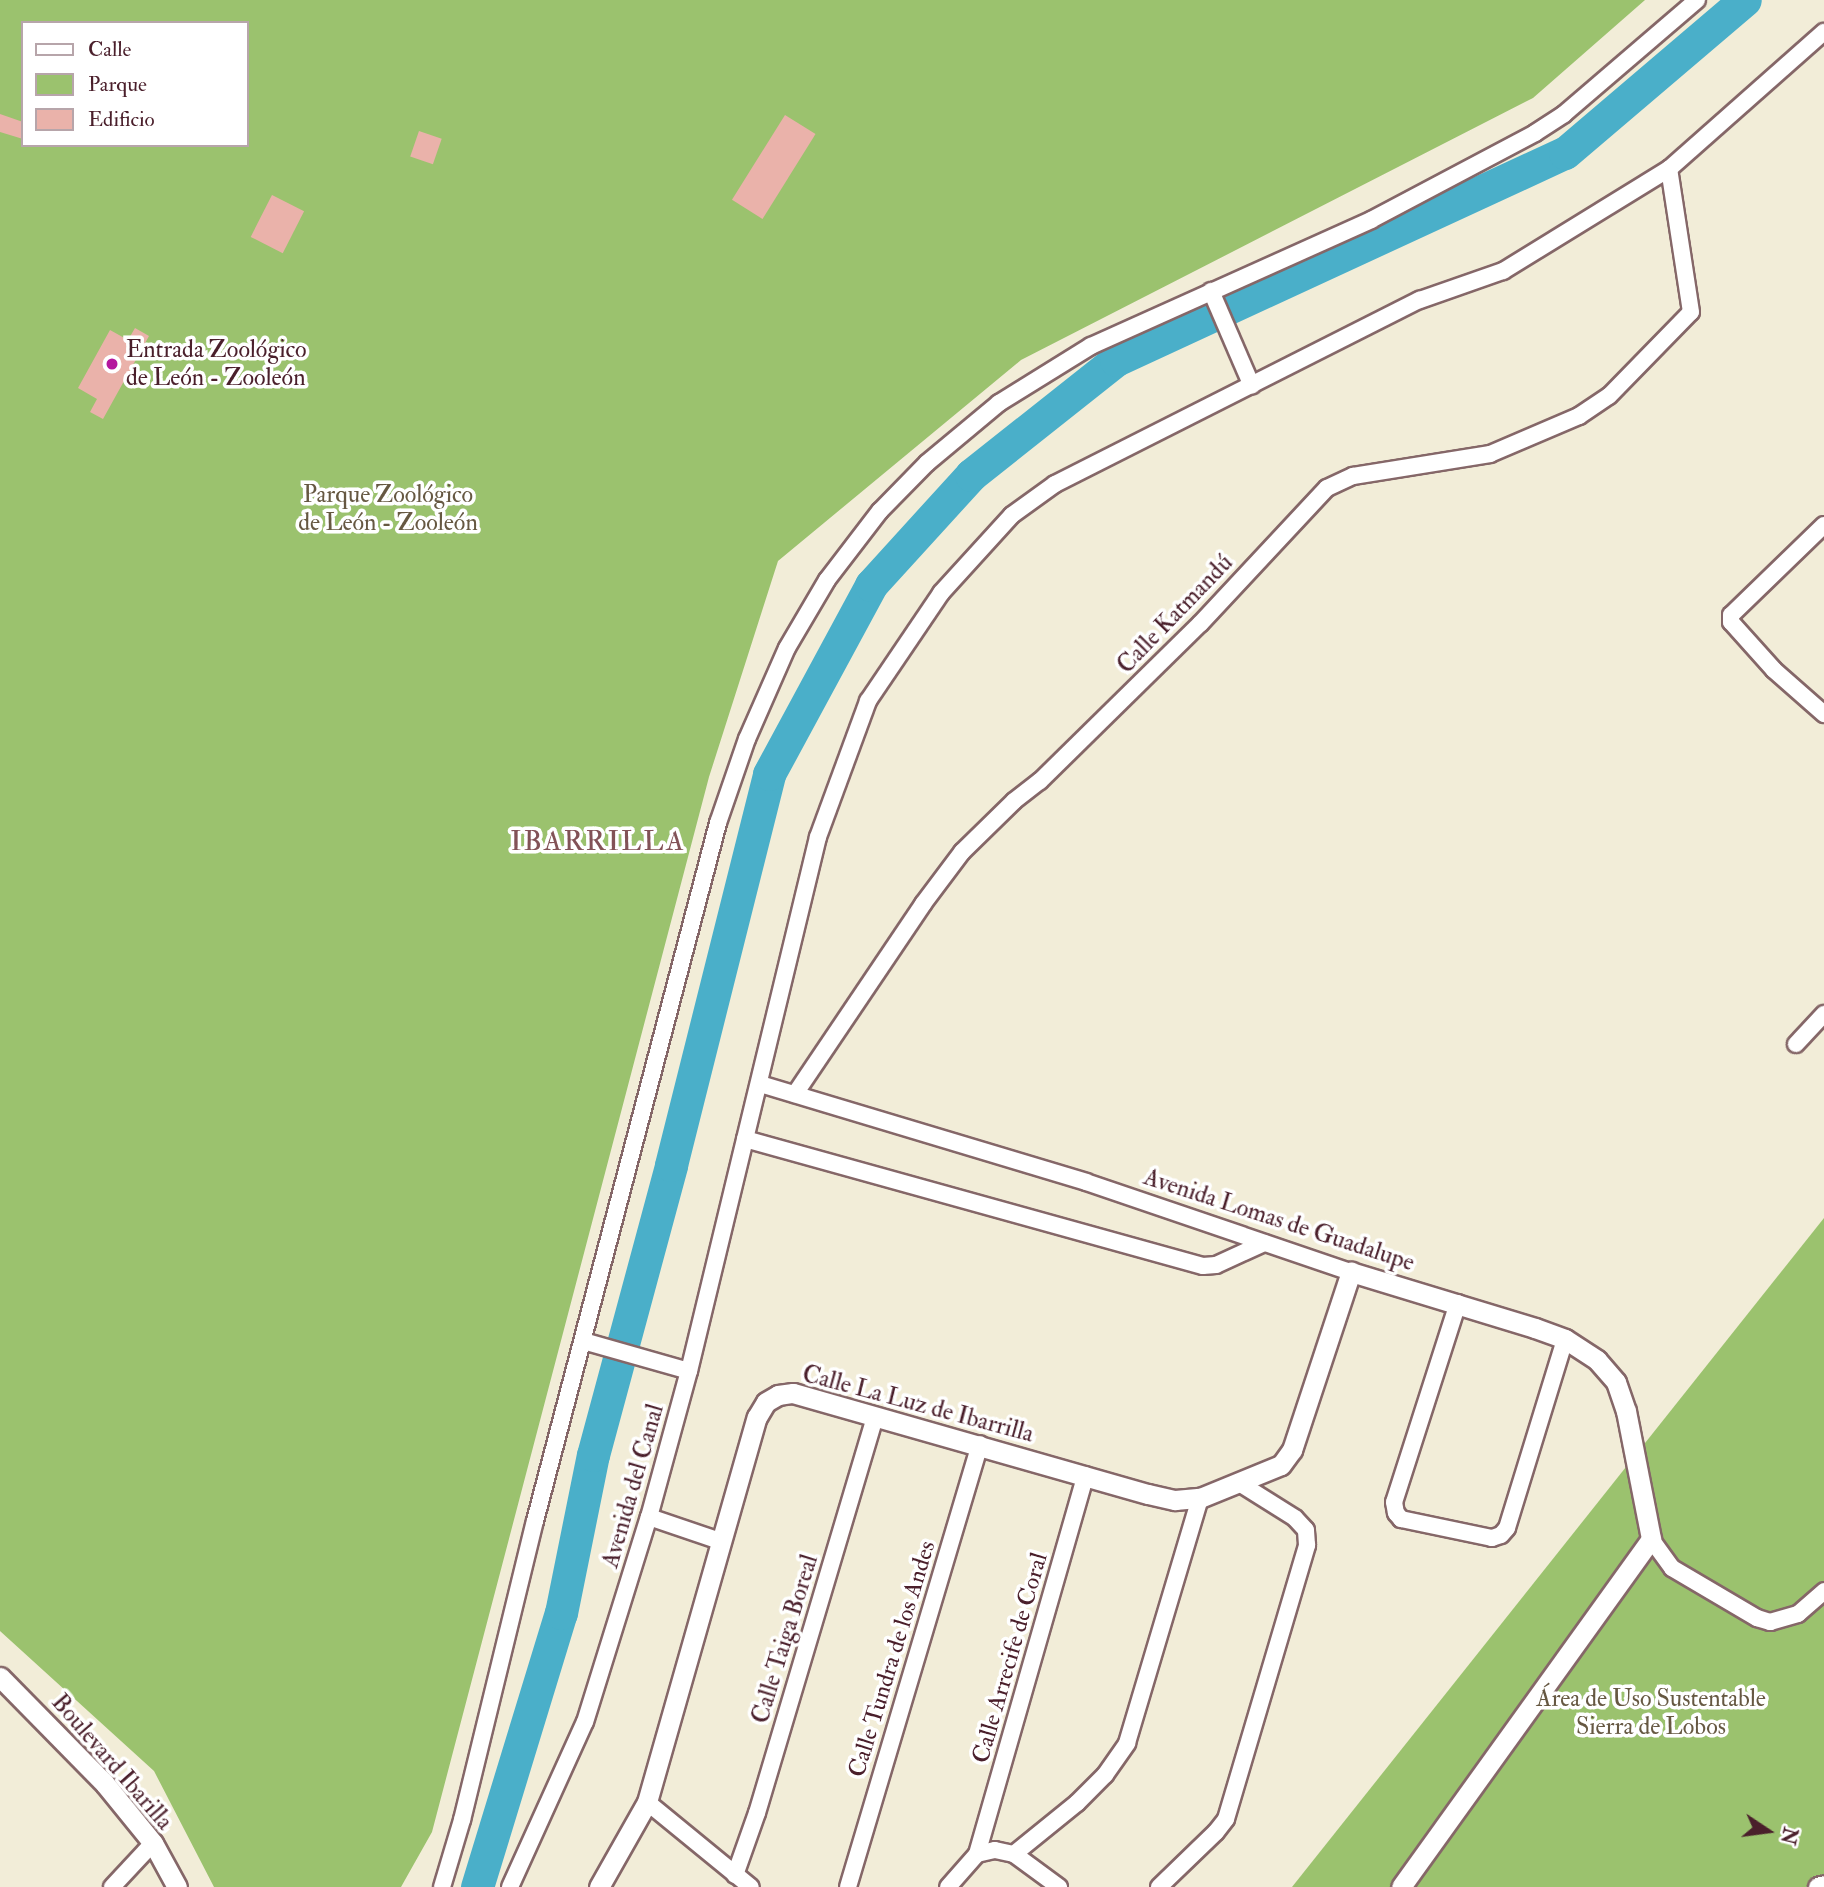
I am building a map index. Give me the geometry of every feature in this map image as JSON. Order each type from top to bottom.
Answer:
[{"type":"street","points":[[442,1887],[590,1343],[718,823],[747,739],[787,648],[814,603],[880,511],[927,463],[999,403],[1091,346],[1371,220],[1535,133],[1564,114],[1696,0]]},
{"type":"street","name":"Avenida del Canal","points":[[510,1887],[585,1722],[649,1517],[689,1371],[818,837],[868,701],[941,593],[1012,515],[1055,484],[1248,379],[1420,300],[1503,271],[1669,169],[1824,32]]},
{"type":"street","name":"Calle Katmandú","points":[[795,1094],[923,904],[962,852],[1190,634],[1327,488],[1353,476],[1490,454],[1579,416],[1609,396],[1691,312],[1669,169]]},
{"type":"street","points":[[1211,291],[1248,379]]},
{"type":"street","points":[[1824,526],[1733,609],[1731,622],[1774,670],[1824,713]]},
{"type":"street","points":[[1796,1044],[1824,1014]]},
{"type":"street","name":"Avenida Lomas de Guadalupe","points":[[760,1084],[1086,1182],[1351,1272],[1458,1303],[1565,1339],[1597,1360],[1616,1382],[1626,1411],[1651,1539]]},
{"type":"street","points":[[745,1139],[1203,1266],[1216,1265],[1264,1243]]},
{"type":"street","name":"Calle La Luz de Ibarrilla","points":[[599,1887],[647,1802],[720,1541],[757,1417],[766,1402],[778,1395],[793,1393],[1175,1500],[1200,1498],[1241,1484],[1281,1465],[1292,1450],[1351,1272]]},
{"type":"street","points":[[1458,1303],[1394,1503],[1396,1513],[1401,1519],[1492,1538],[1501,1535],[1507,1528],[1565,1339]]},
{"type":"street","points":[[590,1343],[689,1371]]},
{"type":"street","name":"Calle Taiga Boreal","points":[[735,1875],[757,1813],[875,1416]]},
{"type":"street","name":"Calle Tundra de los Andes","points":[[848,1887],[980,1444]]},
{"type":"street","name":"Calle Arrecife de Coral","points":[[977,1854],[1086,1475]]},
{"type":"street","points":[[1159,1887],[1226,1819],[1307,1545],[1306,1530],[1295,1518],[1241,1484]]},
{"type":"street","points":[[1014,1854],[1096,1785],[1127,1743],[1200,1498]]},
{"type":"street","points":[[649,1517],[720,1541]]},
{"type":"street","points":[[1401,1887],[1651,1539],[1672,1568],[1757,1618],[1770,1622],[1798,1614],[1824,1591]]},
{"type":"street","name":"Boulevard Ibarilla","points":[[0,1677],[105,1784],[153,1843],[177,1887]]},
{"type":"street","points":[[647,1802],[751,1887]]},
{"type":"street","points":[[112,1887],[153,1843]]},
{"type":"street","points":[[947,1887],[977,1854],[995,1850],[1014,1854],[1059,1887]]},
{"type":"street","points":[[1818,1887],[1824,1885]]},
{"type":"green space","name":"Parque Zoológico de León - Zooleón","points":[[0,0],[1645,0],[1533,98],[1021,360],[778,561],[709,777],[432,1832],[401,1887],[214,1887],[154,1771],[0,1631]]},
{"type":"green space","name":"Área de Uso Sustentable Sierra de Lobos","points":[[1824,1218],[1824,1887],[1292,1887]]},
{"type":"building","points":[[0,114],[21,121],[21,138],[0,132]]},
{"type":"building","points":[[785,115],[816,134],[763,219],[732,200]]},
{"type":"building","points":[[419,131],[442,139],[433,164],[410,157]]},
{"type":"building","points":[[272,195],[304,211],[283,253],[251,237]]},
{"type":"building","name":"Entrada Zoológico de León - Zooleón","points":[[135,328],[149,336],[103,419],[90,412],[97,399],[78,388],[110,330],[128,340]]},
{"type":"waterway","points":[[477,1887],[561,1613],[593,1455],[671,1165],[769,774],[871,585],[971,475],[1116,360],[1565,153],[1745,0]]},
{"type":"place","name":"Entrada Zoológico de León - Zooleón","points":[[112,364]]},
{"type":"district","name":"IBARRILLA","points":[[598,842]]}]
